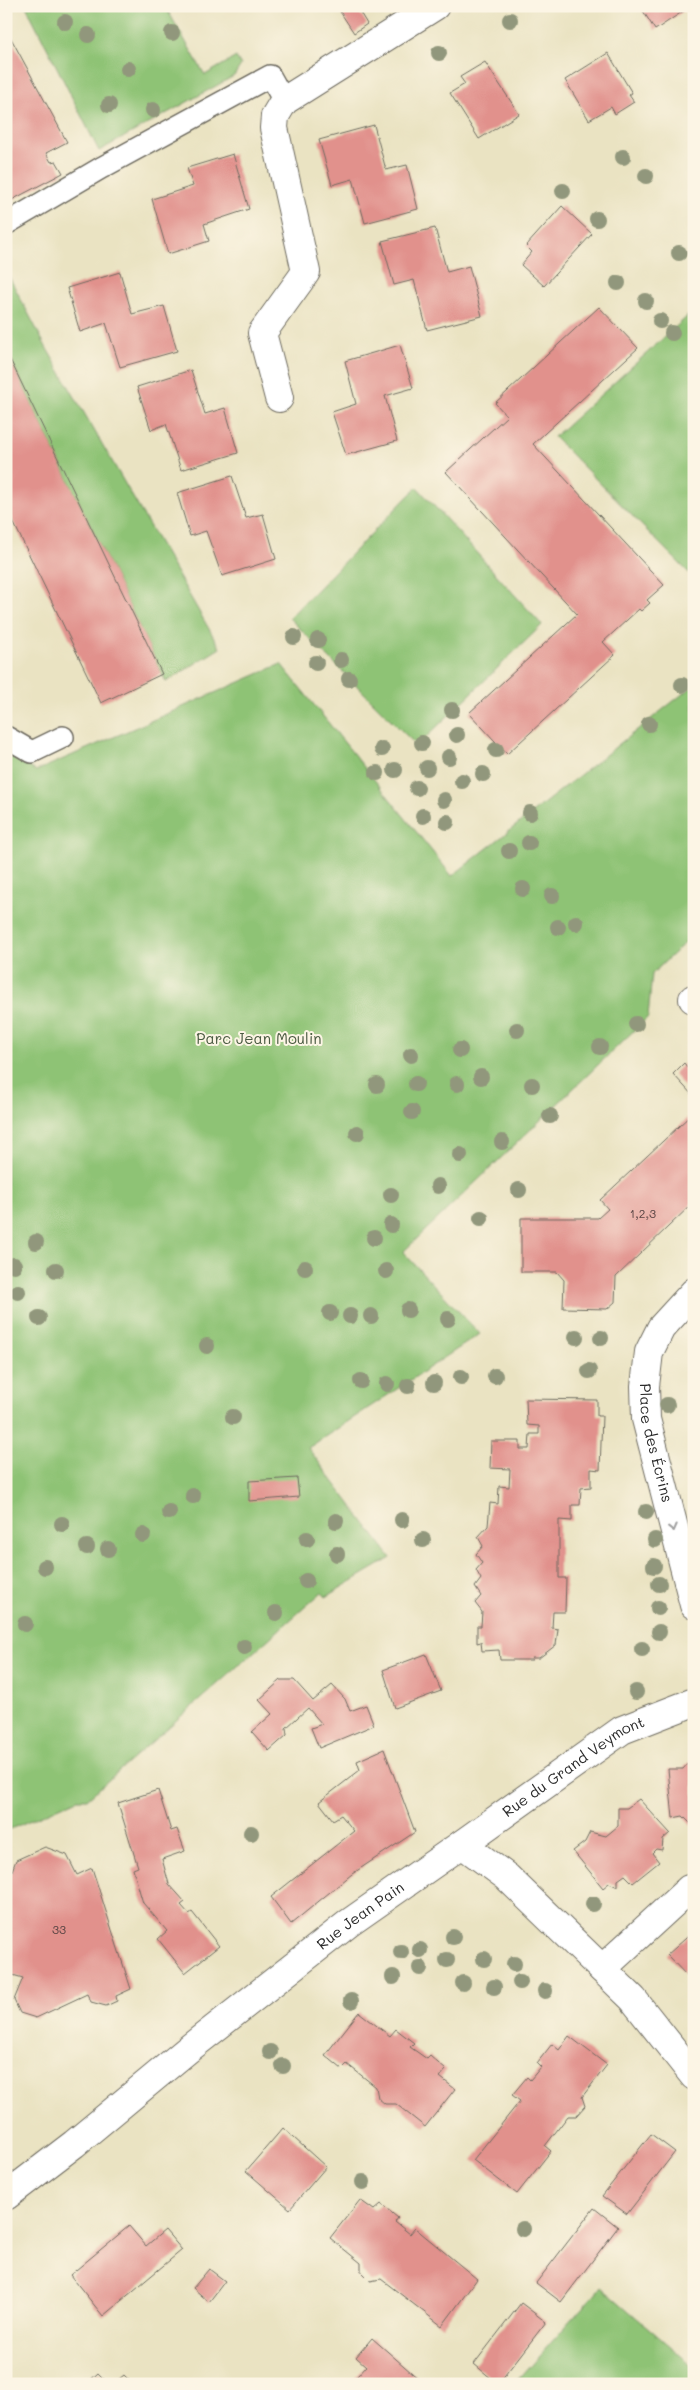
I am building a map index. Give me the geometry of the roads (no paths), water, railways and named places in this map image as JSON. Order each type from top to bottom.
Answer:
[{"type":"street","points":[[280,398],[262,333],[306,272],[274,128],[275,116],[284,101],[435,6]]},
{"type":"street","name":"Place des Écrins","points":[[694,1292],[660,1328],[649,1352],[645,1386],[646,1419],[694,1605]]},
{"type":"street","name":"Rue du Grand Veymont","points":[[462,1844],[622,1730],[694,1702]]},
{"type":"street","points":[[462,1844],[507,1877],[633,1999],[694,2076]]},
{"type":"street","name":"Rue Jean Pain","points":[[6,2196],[74,2144],[191,2047],[349,1923],[462,1844]]},
{"type":"street","points":[[602,1969],[689,1889],[694,1889]]},
{"type":"lane","points":[[6,224],[101,168],[270,76],[284,101]]},
{"type":"lane","points":[[6,737],[32,752],[63,737]]},
{"type":"park label","name":"Parc Jean Moulin","points":[[259,1039]]}]
